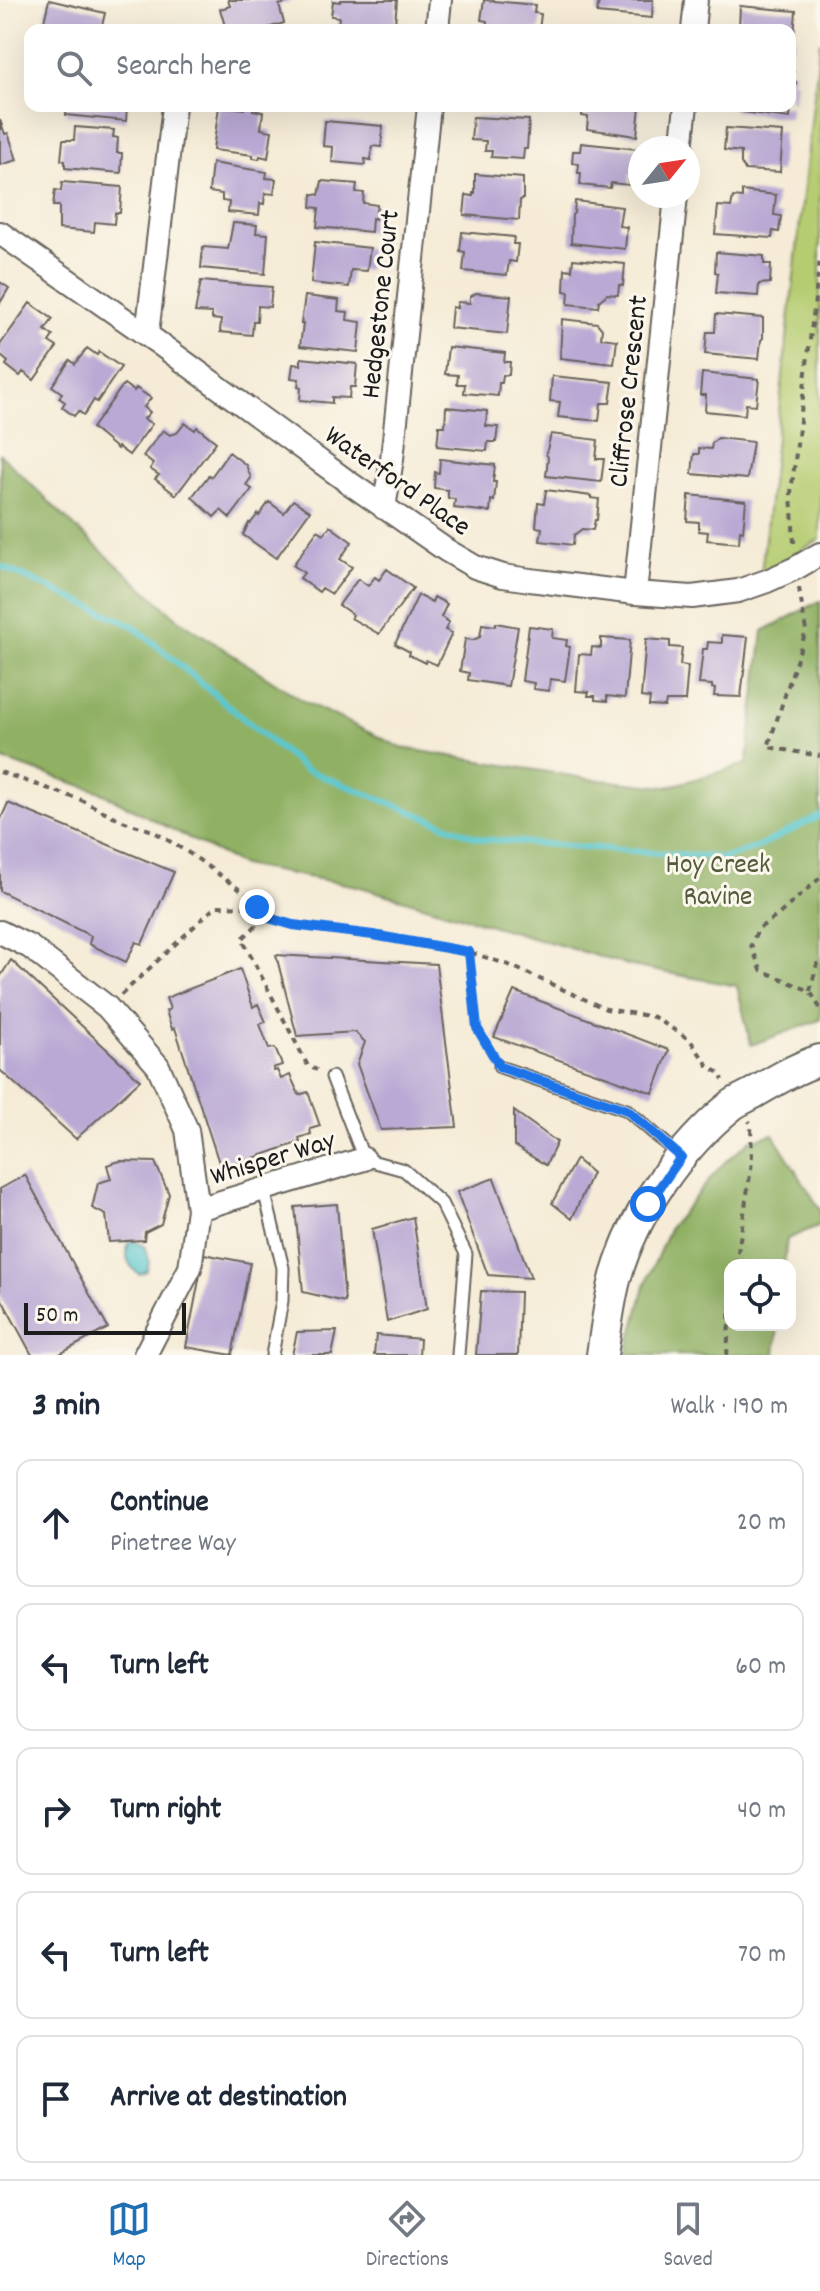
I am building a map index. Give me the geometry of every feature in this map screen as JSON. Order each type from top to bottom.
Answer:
[{"type":"main road","points":[[602,1355],[616,1275],[648,1204],[681,1157],[735,1102],[797,1068],[820,1060]]},
{"type":"street","points":[[438,24],[440,0]]},
{"type":"street","points":[[694,24],[696,0]]},
{"type":"street","points":[[147,334],[173,112]]},
{"type":"street","name":"Hedgestone Court","points":[[384,508],[392,459],[428,112]]},
{"type":"street","points":[[682,136],[685,112]]},
{"type":"street","name":"Cliffrose Crescent","points":[[635,593],[675,208]]},
{"type":"street","name":"Waterford Place","points":[[0,233],[147,334],[384,508],[475,567],[517,578],[692,597],[738,591],[796,568],[820,554]]},
{"type":"street","points":[[0,933],[30,947],[107,1007],[158,1066],[187,1130],[198,1209],[190,1268],[145,1355]]},
{"type":"street","name":"Whisper Way","points":[[198,1209],[364,1159]]},
{"type":"lane","points":[[500,1067],[627,1110],[681,1157]]},
{"type":"lane","points":[[332,1077],[364,1159],[404,1170],[441,1203],[466,1254],[458,1355]]},
{"type":"lane","points":[[264,1190],[283,1268],[282,1301],[272,1355]]},
{"type":"path","points":[[820,259],[791,493],[796,568],[806,631],[768,747],[820,756]]},
{"type":"path","points":[[0,772],[81,800],[125,822],[153,831],[250,897],[265,917],[293,925],[469,952],[509,965],[606,1009],[654,1017],[690,1040],[709,1067],[720,1073],[751,1124],[752,1162],[737,1259]]},
{"type":"path","points":[[820,878],[758,929],[751,945],[761,970],[810,991],[820,1008]]},
{"type":"path","points":[[107,1007],[216,906],[257,907]]},
{"type":"path","points":[[265,917],[242,939],[308,1066],[332,1077]]},
{"type":"path","points":[[469,952],[477,1028],[500,1067]]},
{"type":"path","points":[[810,991],[820,962]]},
{"type":"path","points":[[727,1355],[728,1331]]},
{"type":"green space","points":[[820,41],[820,539],[761,574]]},
{"type":"green space","name":"Hoy Creek Ravine","points":[[0,454],[77,529],[178,619],[305,702],[402,748],[590,779],[667,787],[747,764],[763,631],[820,601],[820,1020],[751,1045],[737,986],[631,966],[357,886],[241,865],[98,791],[0,759]]},
{"type":"green space","points":[[773,1134],[820,1209],[820,1225],[787,1239],[785,1259],[724,1259],[724,1331],[777,1331],[775,1355],[627,1355],[645,1285],[670,1227],[721,1166],[751,1140]]},
{"type":"water","points":[[129,1240],[144,1246],[149,1261],[147,1271],[139,1274],[131,1267],[127,1255]]},
{"type":"building","points":[[49,0],[105,13],[102,24],[43,24]]},
{"type":"building","points":[[228,0],[293,0],[279,5],[284,23],[281,24],[224,24],[220,9],[230,6]]},
{"type":"building","points":[[397,0],[395,24],[338,24],[339,17],[331,16],[333,1]]},
{"type":"building","points":[[484,0],[535,5],[534,13],[541,14],[540,24],[487,24],[487,21],[481,20]]},
{"type":"building","points":[[599,0],[653,0],[652,18],[597,13]]},
{"type":"building","points":[[740,6],[796,11],[795,24],[739,24]]},
{"type":"building","points":[[66,112],[127,112],[126,121],[66,115]]},
{"type":"building","points":[[218,112],[263,112],[261,129],[272,131],[268,158],[213,150]]},
{"type":"building","points":[[582,112],[639,112],[637,136],[587,129],[588,117],[582,116]]},
{"type":"building","points":[[742,112],[790,112],[790,118]]},
{"type":"building","points":[[473,117],[529,120],[527,149],[524,149],[523,159],[491,157],[492,151],[485,151],[486,141],[471,140]]},
{"type":"building","points":[[0,120],[17,160],[0,165]]},
{"type":"building","points":[[325,121],[383,126],[381,147],[372,146],[371,160],[365,159],[365,165],[332,162],[333,147],[323,146]]},
{"type":"building","points":[[75,127],[114,130],[113,137],[118,138],[117,153],[122,153],[121,173],[65,168],[65,161],[61,160],[63,140],[74,140]]},
{"type":"building","points":[[726,128],[783,132],[780,172],[745,170],[741,152],[724,150]]},
{"type":"building","points":[[581,143],[628,148],[628,185],[611,183],[610,188],[580,185],[579,164],[572,163],[573,151],[580,151]]},
{"type":"building","points":[[212,163],[267,172],[266,178],[276,179],[274,194],[265,193],[259,215],[228,212],[229,202],[222,201],[222,194],[209,192]]},
{"type":"building","points":[[475,174],[523,178],[519,220],[464,215],[466,195],[473,196],[475,193]]},
{"type":"building","points":[[322,181],[357,184],[356,192],[364,193],[363,203],[377,205],[371,232],[317,227],[319,208],[311,207],[312,194],[319,195]]},
{"type":"building","points":[[62,182],[122,187],[120,213],[115,213],[114,224],[95,222],[94,232],[59,229],[59,206],[53,206],[55,190],[61,191]]},
{"type":"building","points":[[742,191],[776,195],[774,215],[781,216],[779,232],[773,231],[772,238],[715,234],[718,206],[731,207],[733,197],[742,198]]},
{"type":"building","points":[[575,201],[622,207],[619,226],[627,227],[625,249],[571,243]]},
{"type":"building","points":[[233,223],[257,225],[256,233],[268,234],[265,274],[201,268],[203,247],[228,249]]},
{"type":"building","points":[[462,232],[514,237],[513,244],[518,244],[516,262],[509,261],[507,275],[463,271],[465,252],[460,251]]},
{"type":"building","points":[[315,242],[370,248],[367,271],[351,270],[349,287],[311,283]]},
{"type":"building","points":[[716,252],[764,256],[764,264],[771,264],[770,283],[759,284],[758,296],[716,293]]},
{"type":"building","points":[[573,259],[625,264],[623,286],[619,285],[618,295],[607,294],[599,301],[598,307],[568,304],[569,292],[564,291],[565,269],[572,270]]},
{"type":"building","points":[[201,281],[272,287],[270,307],[258,306],[252,335],[220,332],[221,320],[212,319],[212,313],[195,312]]},
{"type":"building","points":[[0,282],[9,288],[0,303]]},
{"type":"building","points":[[476,293],[511,296],[507,334],[450,328],[452,307],[457,308],[457,302],[470,303],[470,297]]},
{"type":"building","points":[[305,296],[339,300],[338,311],[348,312],[347,320],[361,322],[358,352],[300,346]]},
{"type":"building","points":[[30,303],[53,319],[45,330],[53,336],[49,342],[57,347],[34,380],[23,372],[20,376],[6,365],[8,362],[0,355],[0,345]]},
{"type":"building","points":[[716,314],[763,318],[759,359],[705,354],[707,332],[715,332]]},
{"type":"building","points":[[562,319],[597,323],[602,329],[601,338],[617,340],[614,364],[560,358]]},
{"type":"building","points":[[448,347],[505,353],[504,362],[510,362],[509,375],[503,375],[498,396],[464,393],[465,384],[457,384],[458,375],[445,374]]},
{"type":"building","points":[[87,348],[121,367],[97,402],[94,400],[84,415],[78,411],[74,416],[62,407],[65,402],[59,398],[62,393],[52,386],[70,360],[75,364]]},
{"type":"building","points":[[301,358],[357,364],[355,387],[350,387],[349,398],[332,397],[332,403],[300,400],[299,379],[291,378],[293,364],[301,365]]},
{"type":"building","points":[[702,373],[759,379],[756,405],[746,404],[745,415],[705,411],[706,395],[700,395]]},
{"type":"building","points":[[552,376],[613,382],[610,403],[601,403],[599,421],[558,417],[560,402],[550,401]]},
{"type":"building","points":[[124,384],[151,398],[144,407],[150,412],[144,419],[152,424],[129,455],[92,428]]},
{"type":"building","points":[[446,407],[487,411],[486,426],[498,427],[496,442],[488,442],[487,451],[437,446],[439,426],[445,426]]},
{"type":"building","points":[[185,423],[195,430],[197,427],[216,442],[176,495],[155,479],[159,475],[150,469],[153,464],[143,456],[163,430],[170,435],[177,433]]},
{"type":"building","points":[[551,434],[598,440],[596,459],[604,459],[601,482],[546,476],[546,454]]},
{"type":"building","points":[[718,438],[753,442],[747,479],[692,474],[694,454],[699,454],[699,448],[711,449]]},
{"type":"building","points":[[229,452],[246,465],[251,478],[246,485],[252,489],[230,518],[221,510],[214,517],[192,497]]},
{"type":"building","points":[[440,459],[495,465],[494,501],[491,500],[490,512],[454,508],[455,499],[448,498],[448,490],[434,488]]},
{"type":"building","points":[[546,490],[599,499],[593,530],[582,529],[574,535],[573,545],[540,541],[542,528],[536,527],[538,503],[544,504]]},
{"type":"building","points":[[689,495],[746,501],[739,543],[707,540],[708,532],[699,531],[699,522],[687,521]]},
{"type":"building","points":[[293,500],[310,511],[276,558],[243,535],[249,523],[259,516],[269,502],[284,513]]},
{"type":"building","points":[[330,526],[352,542],[340,559],[352,567],[332,594],[322,588],[319,592],[300,578],[304,573],[293,565],[318,530],[324,534]]},
{"type":"building","points":[[387,569],[413,588],[379,634],[351,618],[353,615],[339,605],[358,579],[368,586],[375,577],[379,580]]},
{"type":"building","points":[[418,595],[432,602],[434,597],[447,604],[441,617],[449,622],[445,630],[452,633],[437,665],[409,655],[410,652],[395,644]]},
{"type":"building","points":[[496,623],[518,627],[508,686],[468,680],[469,673],[460,671],[465,639],[480,637],[482,624],[495,626]]},
{"type":"building","points":[[529,626],[553,629],[552,638],[567,640],[566,646],[570,647],[565,681],[550,679],[549,691],[533,689],[534,683],[522,681]]},
{"type":"building","points":[[722,635],[748,637],[741,697],[714,696],[712,685],[699,684],[703,649],[707,649],[708,642],[722,643]]},
{"type":"building","points":[[601,638],[630,640],[625,698],[607,696],[607,701],[595,700],[595,696],[588,696],[589,692],[576,691],[579,654],[591,655],[592,647],[601,648]]},
{"type":"building","points":[[646,639],[670,641],[670,647],[682,648],[680,665],[688,666],[685,701],[666,701],[665,707],[649,706],[650,698],[641,697]]},
{"type":"building","points":[[8,803],[174,872],[142,944],[136,942],[126,962],[89,944],[91,936],[0,891],[0,821]]},
{"type":"building","points":[[276,955],[436,964],[457,1127],[381,1130],[357,1064],[365,1042],[355,1032],[297,1036]]},
{"type":"building","points":[[11,960],[140,1080],[76,1139],[0,1070],[0,977]]},
{"type":"building","points":[[240,969],[253,1007],[258,1004],[266,1022],[260,1024],[269,1049],[275,1048],[282,1065],[273,1068],[274,1071],[277,1070],[281,1079],[290,1075],[299,1095],[308,1092],[320,1126],[310,1129],[311,1134],[299,1138],[300,1142],[221,1169],[175,1028],[172,1029],[166,1011],[170,1009],[166,998]]},
{"type":"building","points":[[514,991],[669,1050],[653,1093],[494,1037]]},
{"type":"building","points":[[514,1111],[557,1142],[546,1165],[514,1146]]},
{"type":"building","points":[[576,1159],[592,1173],[572,1219],[552,1203]]},
{"type":"building","points":[[120,1161],[155,1162],[169,1194],[161,1224],[145,1232],[144,1240],[109,1242],[106,1215],[92,1208],[98,1183],[111,1179],[107,1165]]},
{"type":"building","points":[[25,1175],[108,1328],[58,1355],[32,1355],[0,1296],[0,1189]]},
{"type":"building","points":[[494,1178],[531,1278],[488,1275],[457,1192]]},
{"type":"building","points":[[337,1204],[345,1302],[303,1292],[295,1207]]},
{"type":"building","points":[[413,1217],[427,1309],[387,1322],[372,1229]]},
{"type":"building","points":[[204,1254],[250,1263],[232,1355],[186,1347]]},
{"type":"building","points":[[481,1291],[520,1292],[518,1355],[476,1355]]},
{"type":"building","points":[[337,1331],[332,1355],[292,1355],[297,1332]]},
{"type":"building","points":[[376,1335],[420,1339],[419,1355],[374,1355]]},
{"type":"waterway","points":[[0,566],[132,625],[304,769],[481,839],[725,858],[758,847],[820,816]]},
{"type":"route","points":[[257,907],[265,917],[293,925],[469,952],[477,1028],[500,1067],[627,1110],[681,1157],[648,1204]]}]
